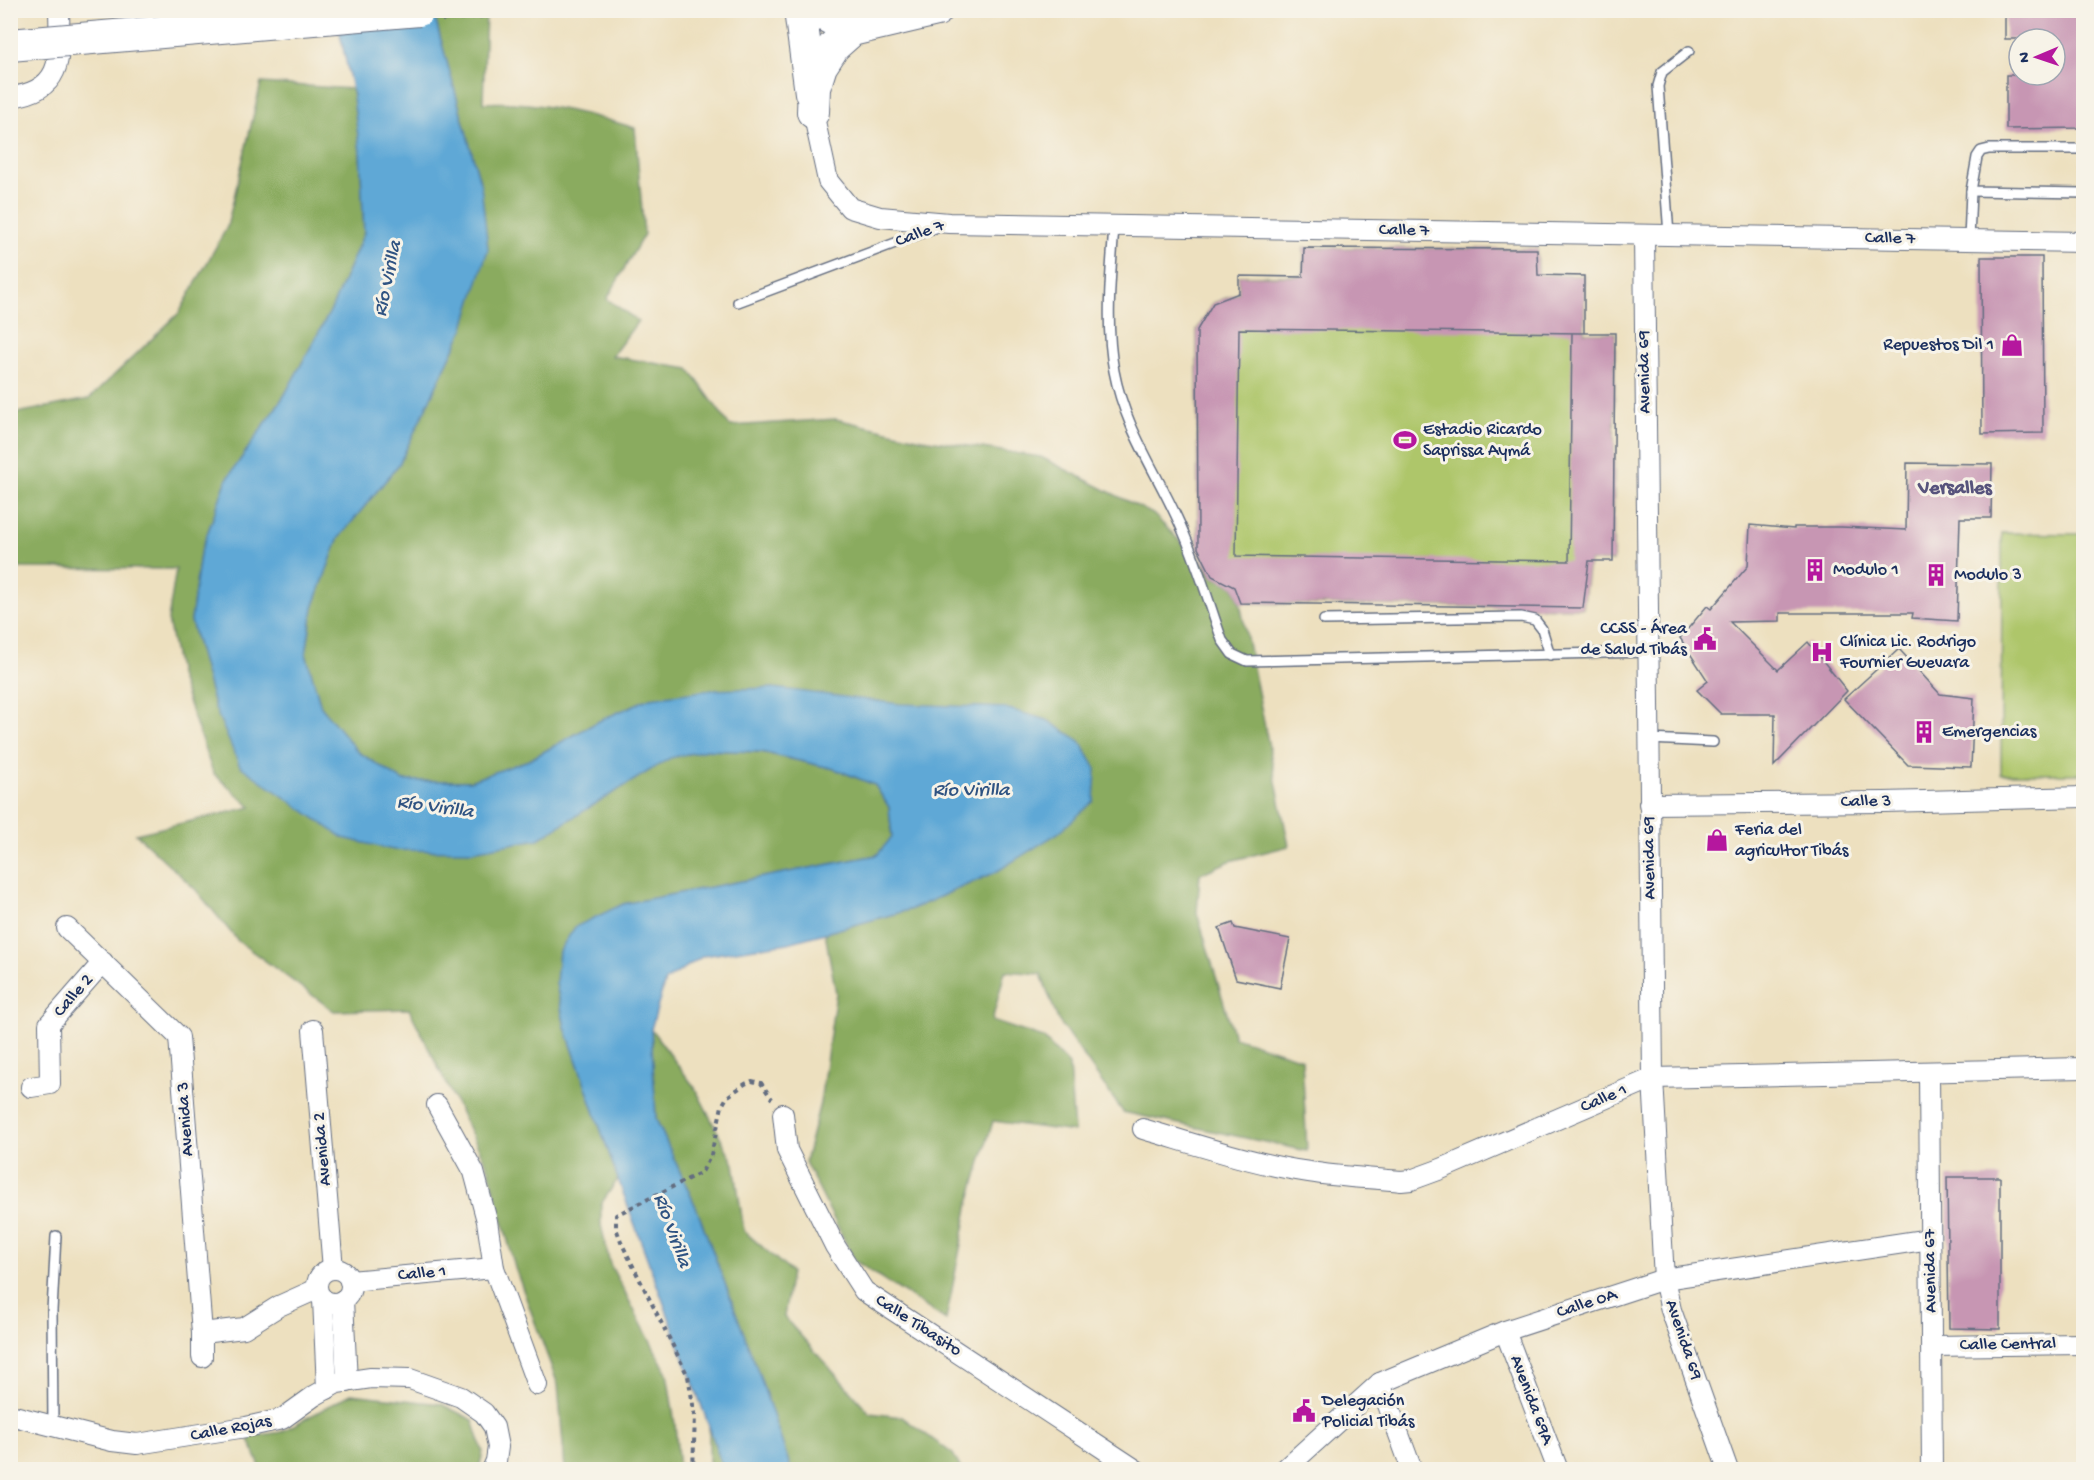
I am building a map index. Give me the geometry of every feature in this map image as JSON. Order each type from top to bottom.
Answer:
[{"type":"highway","points":[[10,45],[419,10]]},
{"type":"highway","points":[[800,10],[813,112]]},
{"type":"highway","points":[[821,10],[826,16],[852,30]]},
{"type":"highway","points":[[813,112],[814,88],[821,66],[834,46],[852,30],[937,10]]},
{"type":"street","points":[[10,97],[28,95],[45,87],[57,67],[60,45],[59,10]]},
{"type":"street","points":[[813,112],[828,181],[850,208],[880,216],[949,223]]},
{"type":"street","name":"Calle 7","points":[[949,223],[2084,242]]},
{"type":"street","name":"Avenida 69","points":[[1644,235],[1653,1078],[1664,1280],[1671,1310],[1728,1470]]},
{"type":"street","name":"Calle 3","points":[[1649,804],[2084,797]]},
{"type":"street","name":"Avenida 3","points":[[67,928],[179,1037],[202,1357]]},
{"type":"street","name":"Calle 2","points":[[31,1087],[50,1084],[49,1024],[103,962]]},
{"type":"street","name":"Avenida 2","points":[[313,1030],[333,1269]]},
{"type":"street","name":"Calle 1","points":[[1143,1128],[1208,1148],[1300,1170],[1364,1178],[1411,1180],[1442,1169],[1653,1078],[2084,1068]]},
{"type":"street","name":"Avenida 67","points":[[1929,1072],[1932,1470]]},
{"type":"street","points":[[437,1105],[474,1172],[487,1221],[494,1268],[537,1385]]},
{"type":"street","name":"Calle Tibasito","points":[[783,1114],[787,1150],[835,1246],[864,1291],[1136,1470]]},
{"type":"street","name":"Calle 0A","points":[[1284,1470],[1380,1383],[1505,1331],[1664,1280],[1930,1239]]},
{"type":"street","name":"Calle 1","points":[[350,1281],[494,1268]]},
{"type":"street","points":[[320,1294],[333,1303],[343,1300],[350,1291],[350,1281],[344,1272],[333,1269],[322,1273],[319,1278],[320,1294],[327,1389]]},
{"type":"street","points":[[202,1333],[244,1328],[279,1306],[320,1294]]},
{"type":"street","points":[[343,1300],[347,1382]]},
{"type":"street","name":"Avenida 69A","points":[[1505,1331],[1558,1470]]},
{"type":"street","name":"Calle Central","points":[[1932,1346],[2084,1344]]},
{"type":"street","name":"Calle Rojas","points":[[10,1415],[112,1441],[137,1444],[162,1442],[282,1419],[314,1396],[338,1383],[371,1378],[410,1379],[460,1397],[484,1413],[494,1427],[498,1447],[492,1470]]},
{"type":"street","points":[[1380,1383],[1412,1470]]},
{"type":"lane","points":[[1669,235],[1658,86],[1662,72],[1689,51]]},
{"type":"lane","points":[[1969,240],[1971,191],[1977,157],[1981,151],[2084,148]]},
{"type":"lane","points":[[1971,191],[2084,193]]},
{"type":"lane","name":"Calle 7","points":[[738,302],[949,223]]},
{"type":"lane","points":[[1114,225],[1108,321],[1113,370],[1119,395],[1139,448],[1183,531],[1222,640],[1232,654],[1247,661],[1648,652]]},
{"type":"lane","points":[[1324,620],[1528,618],[1535,620],[1542,629],[1550,654]]},
{"type":"lane","points":[[1649,739],[1713,742]]},
{"type":"lane","points":[[53,1425],[51,1311],[56,1236]]},
{"type":"path","points":[[693,1470],[695,1416],[688,1377],[622,1244],[616,1228],[616,1215],[702,1172],[711,1155],[722,1107],[734,1090],[752,1082],[761,1083],[783,1114]]},
{"type":"green space","points":[[433,11],[486,11],[483,103],[521,104],[560,109],[635,128],[644,234],[607,299],[638,321],[612,356],[689,369],[730,426],[836,419],[922,439],[1041,457],[1153,514],[1212,576],[1234,587],[1240,603],[1289,846],[1230,861],[1200,874],[1197,913],[1234,1037],[1302,1059],[1307,1151],[1123,1112],[1058,1020],[1041,974],[1005,971],[992,1021],[1043,1038],[1069,1065],[1074,1132],[993,1121],[969,1203],[946,1320],[855,1261],[805,1162],[820,1103],[836,993],[825,933],[912,909],[996,872],[1005,708],[650,698],[601,720],[529,760],[470,781],[403,781],[358,752],[321,707],[306,654],[313,608],[338,539],[399,464],[463,330],[481,186]]},
{"type":"green space","points":[[261,83],[352,89],[360,151],[364,233],[332,308],[284,396],[227,479],[200,554],[191,621],[215,708],[538,839],[670,757],[706,750],[761,752],[835,769],[875,785],[889,807],[892,838],[877,855],[623,904],[556,983],[565,1027],[618,1179],[601,1204],[601,1225],[610,1264],[667,1373],[679,1469],[565,1469],[558,1385],[515,1268],[489,1169],[409,1009],[334,1011],[238,941],[196,890],[136,834],[251,807],[213,773],[179,675],[168,620],[176,569],[11,568],[11,414],[89,399],[179,313],[227,227]]},
{"type":"green space","name":"Estadio Ricardo Saprissa Aymá","points":[[1304,248],[1537,249],[1538,275],[1584,276],[1584,333],[1615,333],[1613,561],[1589,561],[1583,608],[1240,603],[1234,587],[1212,576],[1198,547],[1197,330],[1213,303],[1239,293],[1239,276],[1303,276]]},
{"type":"green space","points":[[2002,533],[2083,534],[2083,774],[2001,774]]},
{"type":"green space","points":[[651,1029],[695,1088],[734,1164],[744,1231],[791,1272],[784,1317],[870,1413],[902,1417],[953,1454],[961,1469],[791,1469],[758,1371],[696,1207],[656,1119]]},
{"type":"green space","points":[[351,1394],[441,1404],[473,1420],[483,1452],[479,1469],[261,1469],[248,1437],[281,1432]]},
{"type":"green space","points":[[709,1426],[723,1469],[709,1469]]},
{"type":"water","name":"Río Virilla","points":[[335,11],[433,11],[481,186],[488,249],[463,330],[399,464],[338,539],[313,608],[306,654],[321,707],[358,752],[403,781],[470,781],[529,760],[601,720],[650,698],[712,690],[773,688],[899,704],[1005,708],[1047,720],[1080,741],[1096,769],[1094,801],[1058,833],[996,872],[912,909],[788,943],[703,956],[665,981],[651,1029],[656,1119],[696,1207],[758,1371],[791,1469],[723,1469],[565,1027],[556,983],[559,951],[575,927],[623,904],[877,855],[892,837],[889,807],[875,785],[835,769],[761,752],[706,750],[670,758],[538,839],[472,851],[394,850],[343,838],[240,766],[215,708],[191,621],[200,554],[227,479],[284,396],[332,308],[364,233],[360,151],[352,89]]},
{"type":"building","points":[[2005,10],[2084,10],[2084,128],[2006,129],[2006,75],[2007,87],[2067,87],[2067,27],[2007,27],[2007,39],[2005,39]]},
{"type":"building","points":[[1304,248],[1537,249],[1538,275],[1584,276],[1584,333],[1615,333],[1613,561],[1589,561],[1583,608],[1240,603],[1234,587],[1212,576],[1198,548],[1197,330],[1213,303],[1239,293],[1239,276],[1303,277]],"holes":[[[1239,329],[1584,333],[1572,333],[1569,561],[1236,556]]]},
{"type":"building","name":"Repuestos Dil 1","points":[[1981,257],[2042,257],[2043,433],[1982,434]]},
{"type":"building","points":[[1907,463],[1992,464],[1991,518],[1960,518],[1957,621],[1912,618],[1913,613],[1780,613],[1780,621],[1730,622],[1778,670],[1808,642],[1847,691],[1774,766],[1775,714],[1721,714],[1697,690],[1708,681],[1680,638],[1707,606],[1711,609],[1748,566],[1750,525],[1794,529],[1794,527],[1841,527],[1906,530]]},
{"type":"building","name":"Emergencias","points":[[1899,649],[1940,694],[1974,698],[1971,767],[1908,765],[1844,699]]},
{"type":"building","points":[[1233,923],[1235,928],[1290,939],[1280,988],[1236,979],[1219,928]]},
{"type":"building","points":[[1947,1177],[2000,1177],[2000,1329],[1949,1328]]},
{"type":"place","name":"Repuestos Dil 1","points":[[2012,345]]},
{"type":"place","name":"Estadio Ricardo Saprissa Aymá","points":[[1405,440]]},
{"type":"place","name":"Modulo 1","points":[[1815,570]]},
{"type":"place","name":"Modulo 3","points":[[1936,575]]},
{"type":"place","name":"CCSS - Área de Salud Tibás","points":[[1705,639]]},
{"type":"place","name":"Clínica Lic. Rodrigo Fournier Guevara","points":[[1822,652]]},
{"type":"place","name":"Emergencias","points":[[1924,732]]},
{"type":"place","name":"Feria del agricultor Tibás","points":[[1717,840]]},
{"type":"place","name":"Delegación Policial Tibás","points":[[1304,1411]]},
{"type":"district","name":"Versalles","points":[[1955,489]]}]
